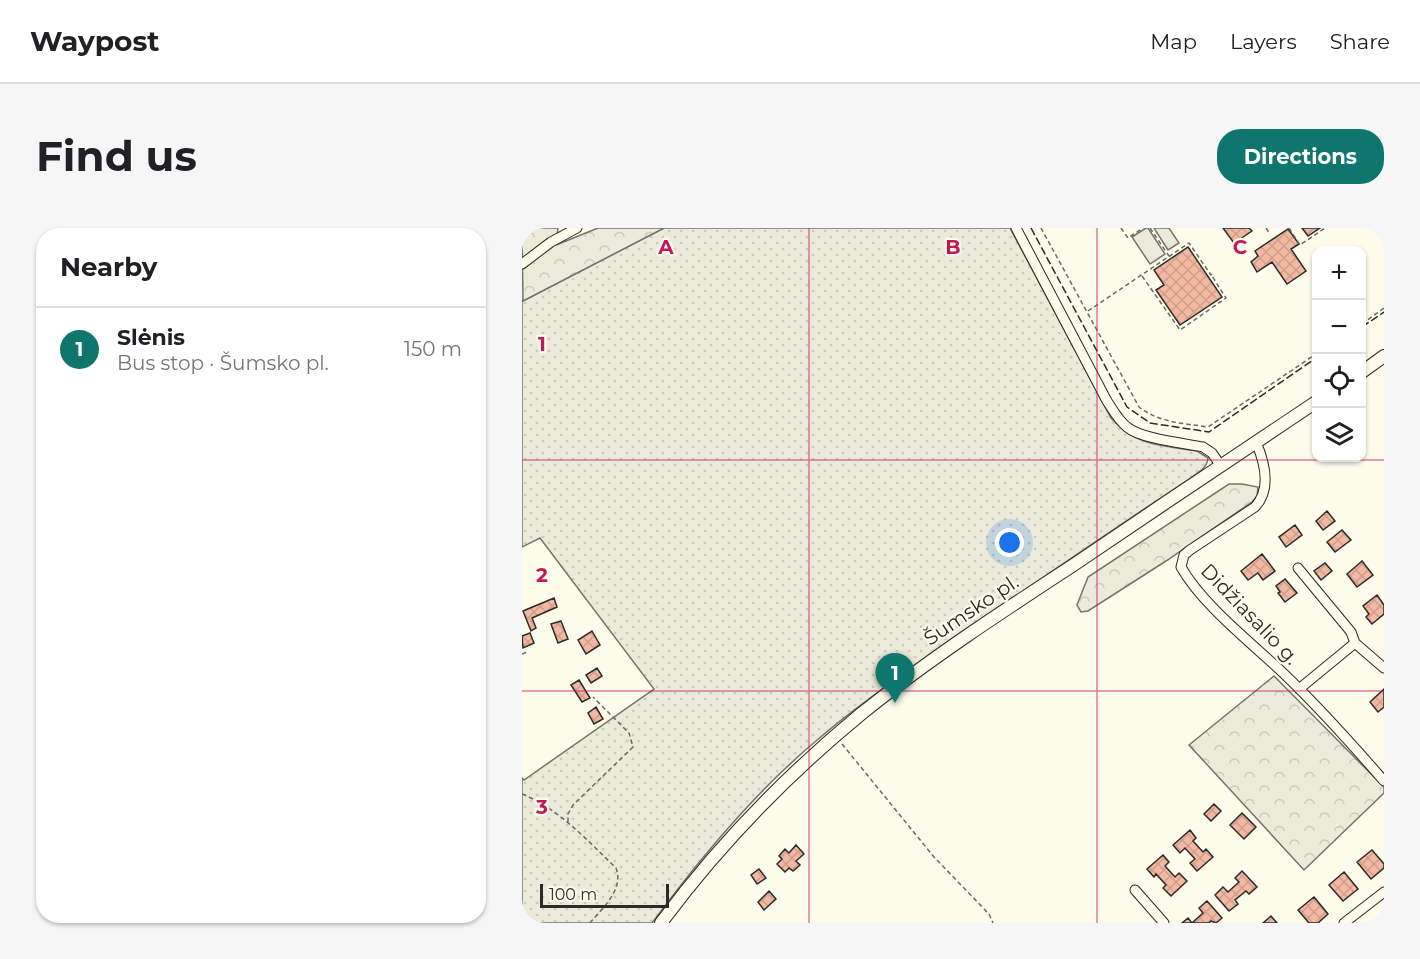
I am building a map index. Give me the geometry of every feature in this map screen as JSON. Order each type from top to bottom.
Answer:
[{"type":"main road","points":[[1366,369],[1384,356]]},
{"type":"main road","name":"Šumsko pl.","points":[[661,923],[703,870],[770,797],[836,736],[899,684],[960,640],[1312,405]]},
{"type":"street","points":[[522,264],[551,242],[577,228]]},
{"type":"street","points":[[1016,228],[1118,418],[1127,428],[1138,434],[1203,447],[1212,453],[1221,466]]},
{"type":"street","name":"Didžiasalio g.","points":[[1256,442],[1261,454],[1266,481],[1261,500],[1255,507],[1190,549],[1184,555],[1181,567],[1232,627],[1299,689],[1384,781]]},
{"type":"street","points":[[1298,568],[1351,632],[1355,643],[1384,668]]},
{"type":"street","points":[[1299,689],[1355,643]]},
{"type":"street","points":[[1135,890],[1164,923]]},
{"type":"street","points":[[1344,923],[1384,892]]},
{"type":"path","points":[[1041,228],[1139,407],[1150,416],[1208,427],[1312,357]]},
{"type":"path","points":[[1121,228],[1128,238],[1143,228]]},
{"type":"path","points":[[1150,228],[1169,256]]},
{"type":"path","points":[[1266,228],[1269,234]]},
{"type":"path","points":[[1289,228],[1300,245],[1325,228]]},
{"type":"path","points":[[1088,311],[1189,243],[1226,298],[1180,330],[1142,275]]},
{"type":"path","points":[[1211,275],[1214,272]]},
{"type":"path","points":[[1366,321],[1384,308]]},
{"type":"path","points":[[522,654],[527,652]]},
{"type":"path","points":[[568,823],[568,814],[573,805],[633,747],[629,733],[593,697]]},
{"type":"path","points":[[836,736],[934,857],[989,914],[993,923]]},
{"type":"path","points":[[522,794],[542,802],[616,868],[619,876],[618,885],[590,923]]},
{"type":"green space","points":[[522,228],[558,228],[556,245],[598,228],[664,228],[523,301]]},
{"type":"green space","points":[[664,228],[1010,228],[1111,418],[1130,435],[1140,440],[1161,446],[1197,451],[1208,458],[1204,468],[1198,473],[971,627],[831,728],[794,760],[750,804],[689,875],[652,923],[522,923],[522,778],[524,780],[654,689],[540,538],[522,547],[522,299],[523,301]]},
{"type":"green space","points":[[1146,228],[1165,254],[1150,264],[1132,237]]},
{"type":"green space","points":[[1154,228],[1169,228],[1179,243],[1168,250]]},
{"type":"green space","points":[[1229,484],[1258,487],[1257,496],[1252,502],[1166,561],[1088,611],[1081,612],[1077,605],[1088,577]]},
{"type":"green space","points":[[1274,676],[1384,787],[1384,793],[1304,870],[1189,745]]},
{"type":"building","points":[[1223,228],[1249,228],[1252,231],[1234,243]]},
{"type":"building","points":[[1302,228],[1320,228],[1308,236]]},
{"type":"building","points":[[1288,229],[1299,244],[1291,249],[1306,271],[1287,284],[1272,262],[1257,272],[1251,262],[1258,256],[1255,251]]},
{"type":"building","points":[[1188,247],[1222,297],[1180,325],[1156,290],[1164,285],[1154,270]]},
{"type":"building","points":[[1327,511],[1335,521],[1323,530],[1316,521]]},
{"type":"building","points":[[1295,525],[1302,535],[1286,547],[1279,537]]},
{"type":"building","points":[[1342,530],[1351,540],[1335,552],[1327,542]]},
{"type":"building","points":[[1262,554],[1275,571],[1263,580],[1258,573],[1248,580],[1241,571]]},
{"type":"building","points":[[1362,561],[1373,575],[1357,587],[1347,574]]},
{"type":"building","points":[[1325,563],[1332,571],[1321,580],[1314,571]]},
{"type":"building","points":[[1285,579],[1297,593],[1285,602],[1276,586]]},
{"type":"building","points":[[1377,595],[1384,605],[1384,614],[1372,624],[1366,617],[1369,614],[1363,606]]},
{"type":"building","points":[[554,598],[557,607],[532,618],[536,628],[531,631],[523,611]]},
{"type":"building","points":[[561,621],[568,639],[558,643],[551,624]]},
{"type":"building","points":[[592,631],[600,645],[586,654],[578,640]]},
{"type":"building","points":[[530,633],[534,643],[523,648],[522,636]]},
{"type":"building","points":[[597,668],[602,676],[591,683],[586,675]]},
{"type":"building","points":[[579,680],[590,698],[582,702],[571,685]]},
{"type":"building","points":[[1384,689],[1384,707],[1378,712],[1370,702]]},
{"type":"building","points":[[596,707],[603,719],[594,724],[588,713]]},
{"type":"building","points":[[1214,804],[1221,811],[1211,821],[1204,814]]},
{"type":"building","points":[[1242,813],[1256,827],[1244,839],[1230,825]]},
{"type":"building","points":[[1190,830],[1196,838],[1193,841],[1203,852],[1206,849],[1213,857],[1197,871],[1190,863],[1195,859],[1185,848],[1180,853],[1173,845]]},
{"type":"building","points":[[796,845],[804,854],[796,861],[800,865],[793,871],[789,868],[785,872],[777,864],[782,859],[779,856],[785,849],[789,853]]},
{"type":"building","points":[[1372,850],[1384,864],[1384,868],[1371,879],[1357,862]]},
{"type":"building","points":[[1163,855],[1169,862],[1165,866],[1175,877],[1179,873],[1187,881],[1171,896],[1163,888],[1166,885],[1156,874],[1154,877],[1147,869]]},
{"type":"building","points":[[759,869],[766,878],[757,884],[751,875]]},
{"type":"building","points":[[1242,871],[1257,887],[1249,894],[1246,891],[1235,900],[1238,904],[1229,911],[1215,895],[1223,887],[1228,892],[1239,882],[1235,878]]},
{"type":"building","points":[[1344,872],[1358,889],[1343,901],[1329,885]]},
{"type":"building","points":[[769,891],[776,899],[764,910],[758,902]]},
{"type":"building","points":[[1314,897],[1328,914],[1318,923],[1309,923],[1298,910]]},
{"type":"building","points":[[1207,901],[1222,918],[1216,923],[1211,921],[1192,923],[1203,913],[1199,908]]},
{"type":"building","points":[[1271,916],[1277,923],[1263,923]]},
{"type":"building","points":[[1188,918],[1192,923],[1182,923]]},
{"type":"fence","points":[[1031,228],[1127,407],[1150,423],[1209,432],[1312,361]]},
{"type":"fence","points":[[1366,324],[1384,312]]},
{"type":"place","name":"Slėnis","points":[[895,703]]}]
